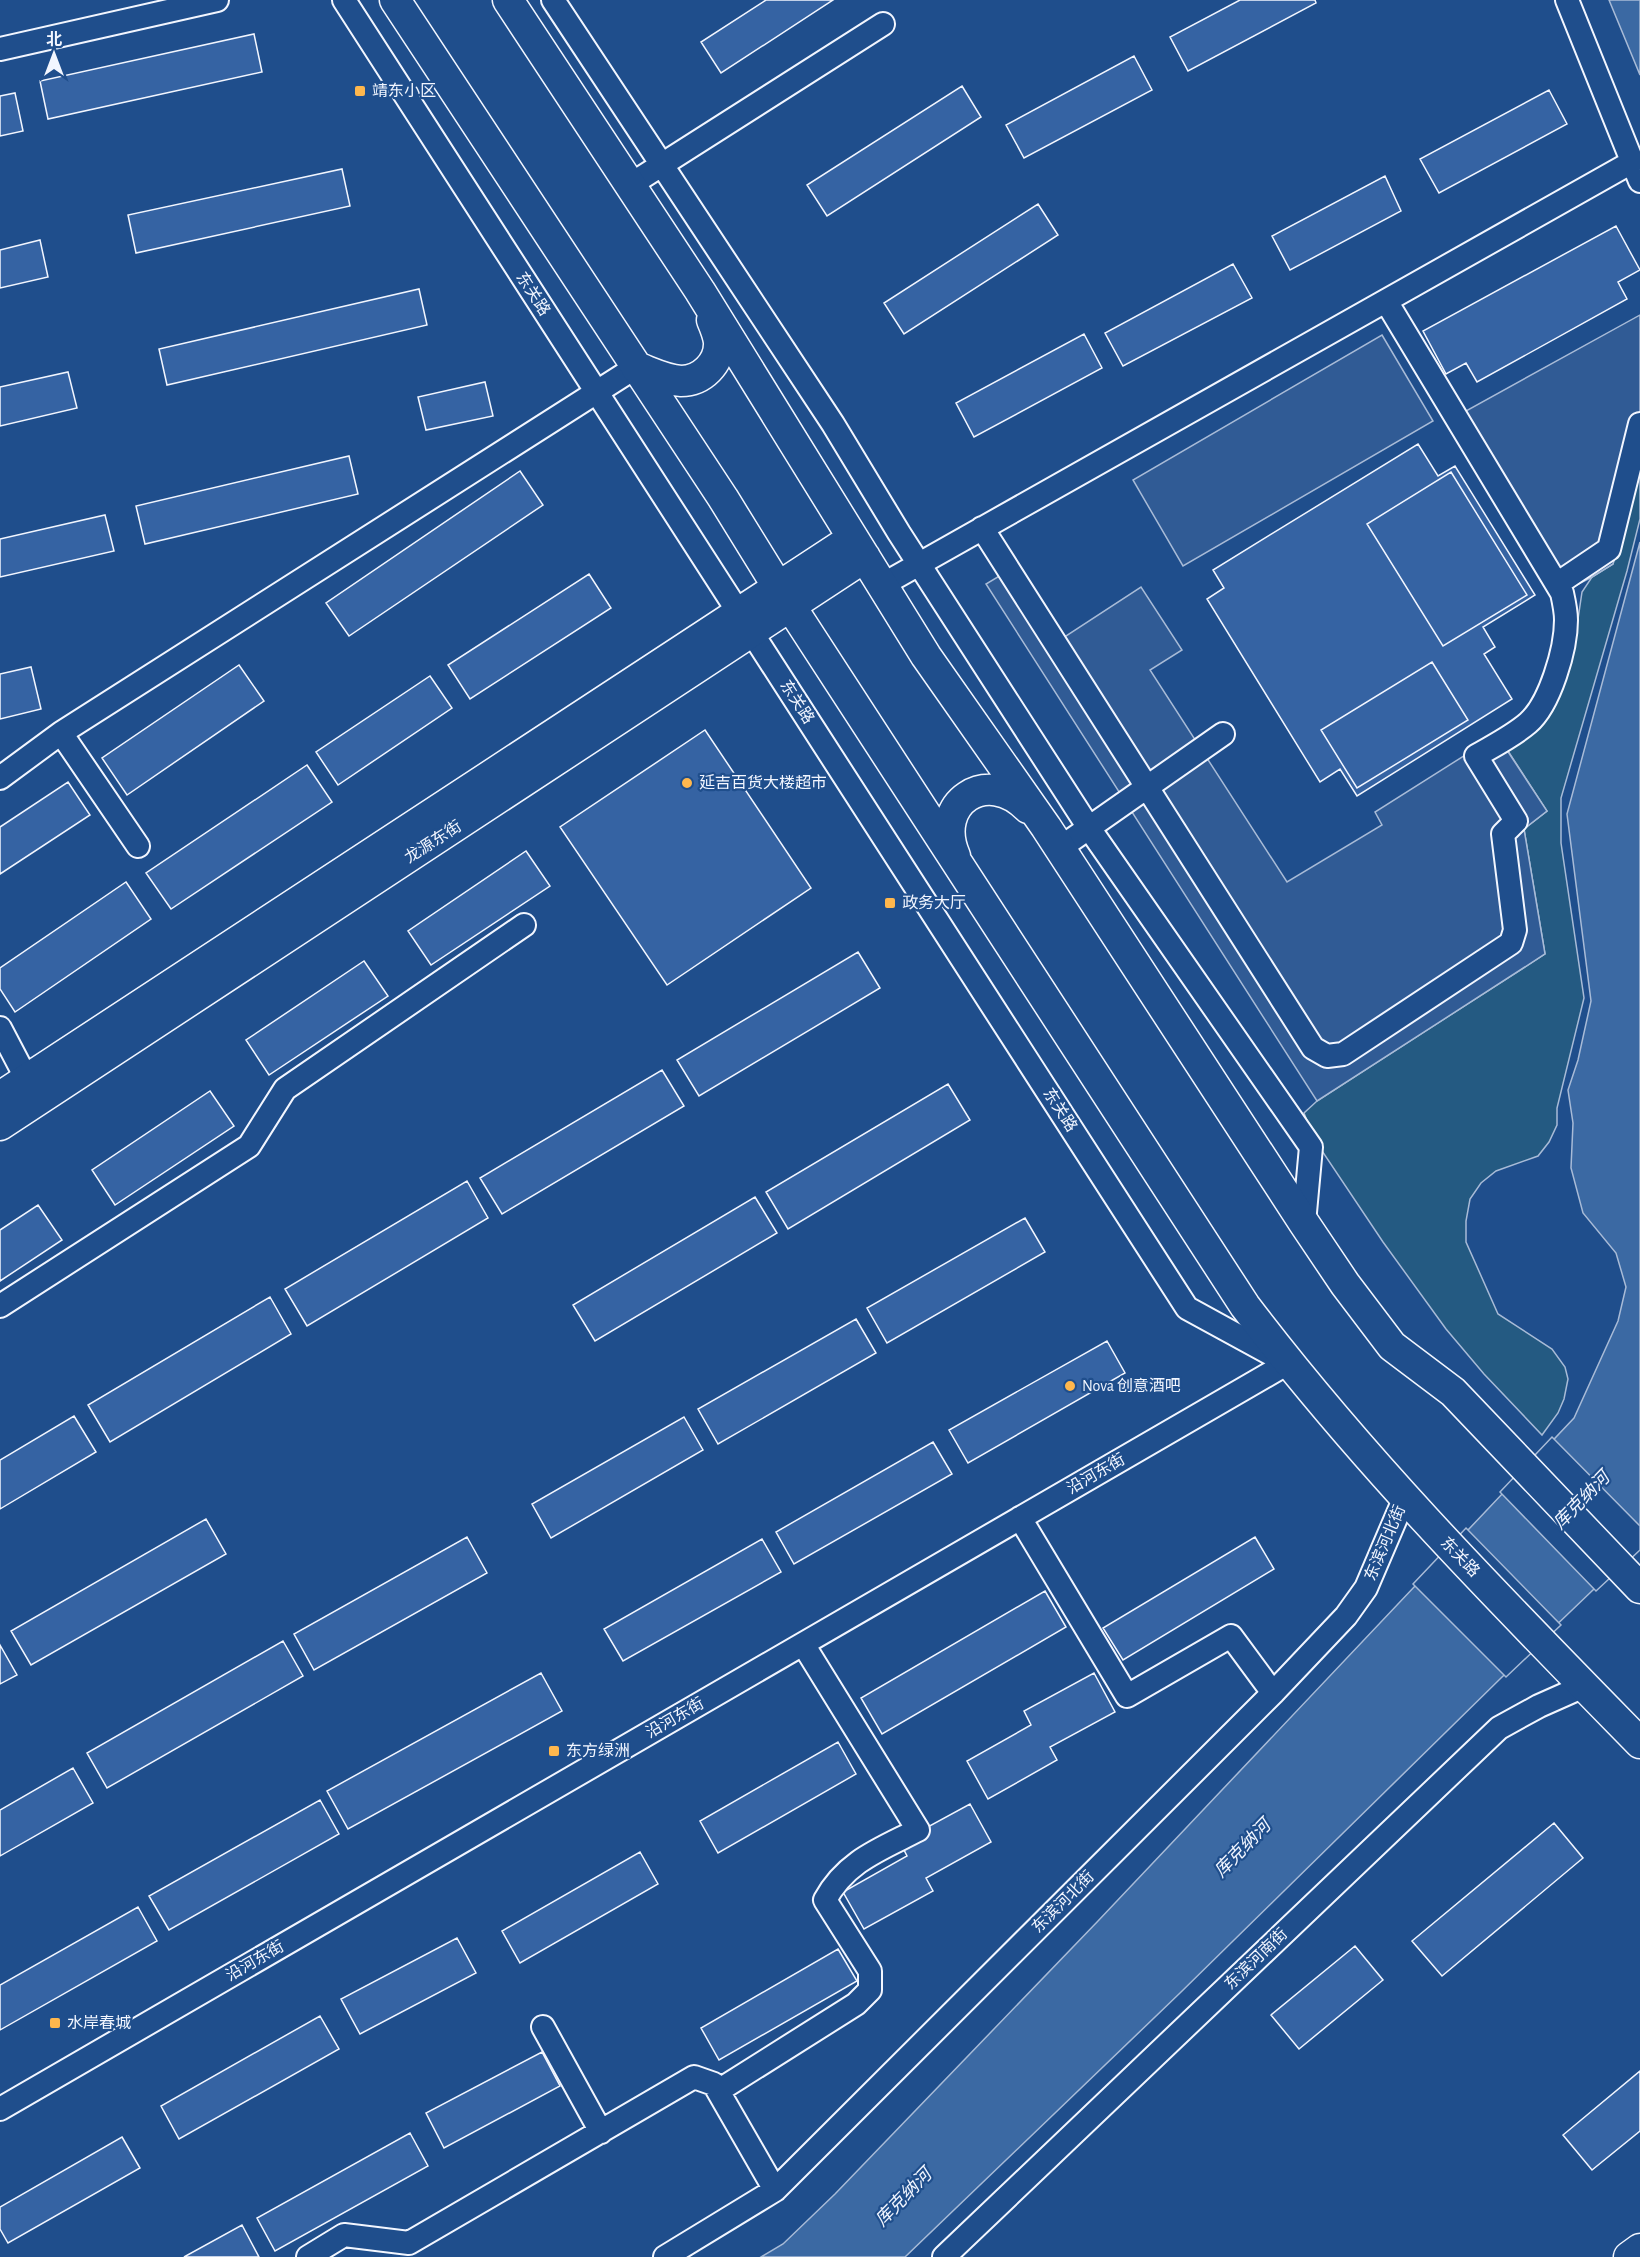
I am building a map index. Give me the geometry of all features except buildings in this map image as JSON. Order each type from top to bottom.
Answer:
[{"type":"main road","name":"东关路","points":[[394,0],[723,498],[784,597],[1245,1306],[1288,1363],[1410,1503],[1640,1743]]},
{"type":"main road","points":[[508,0],[700,291],[926,656],[1053,838],[1345,1284],[1392,1346],[1453,1392],[1638,1586]]},
{"type":"main road","points":[[636,367],[672,380],[684,381],[705,373],[712,365],[717,355],[718,334],[700,291]]},
{"type":"main road","name":"龙源东街","points":[[0,1125],[33,1090],[859,548]]},
{"type":"main road","points":[[960,867],[950,845],[948,832],[951,819],[956,807],[966,797],[978,791],[1005,790],[1017,797],[1053,838]]},
{"type":"main road","name":"龙源东街","points":[[0,1097],[33,1090]]},
{"type":"main road","points":[[1629,2257],[1640,2249]]},
{"type":"street","points":[[0,49],[217,0]]},
{"type":"street","name":"东关路","points":[[344,0],[1187,1308],[1288,1363]]},
{"type":"street","points":[[553,0],[833,424],[1089,828],[1311,1147],[1304,1223]]},
{"type":"street","points":[[882,585],[1386,301],[1636,171],[1567,0]]},
{"type":"street","points":[[630,185],[883,24]]},
{"type":"street","points":[[982,528],[1313,1048],[1327,1056],[1343,1054],[1511,943],[1514,938],[1503,834],[1516,821],[1476,756],[1527,724],[1540,710],[1547,698],[1566,632],[1565,606],[1557,584],[1386,301]]},
{"type":"street","points":[[0,778],[61,733],[636,367]]},
{"type":"street","points":[[1557,584],[1609,549],[1640,424]]},
{"type":"street","points":[[61,733],[138,846]]},
{"type":"street","points":[[1053,838],[1089,828],[1223,734]]},
{"type":"street","points":[[0,1306],[249,1146],[285,1089],[524,925]]},
{"type":"street","points":[[0,1028],[33,1090]]},
{"type":"street","name":"沿河东街","points":[[0,2109],[1288,1363]]},
{"type":"street","name":"东滨河北街","points":[[665,2257],[775,2190],[1274,1693],[1346,1616],[1366,1588],[1410,1503]]},
{"type":"street","points":[[1020,1518],[1127,1696],[1232,1636],[1274,1693]]},
{"type":"street","points":[[718,2091],[856,2004],[870,1990],[870,1971],[825,1900],[831,1888],[854,1864],[918,1830],[803,1644]]},
{"type":"street","name":"东滨河南街","points":[[944,2257],[1499,1728],[1539,1706],[1576,1678]]},
{"type":"street","points":[[543,2027],[601,2132]]},
{"type":"street","points":[[308,2257],[344,2235],[409,2243],[694,2077],[714,2084],[775,2190]]},
{"type":"shaded area","points":[[1640,315],[1640,458],[1613,564],[1553,597],[1446,422]]},
{"type":"shaded area","points":[[1382,335],[1433,421],[1183,566],[1133,480]]},
{"type":"shaded area","points":[[1640,458],[1640,519],[1561,798],[1561,843],[1584,998],[1557,1108],[1557,1125],[1549,1142],[1538,1156],[1496,1171],[1481,1183],[1470,1199],[1466,1221],[1466,1242],[1498,1314],[1552,1349],[1565,1367],[1568,1379],[1564,1399],[1558,1413],[1542,1435],[1484,1374],[1446,1329],[1383,1242],[1314,1139],[1304,1113],[1317,1101],[1545,954],[1524,829],[1547,811],[1508,751],[1543,724],[1555,706],[1574,646],[1582,592],[1592,577],[1613,564]]},
{"type":"shaded area","points":[[1016,566],[1060,640],[1141,587],[1182,650],[1150,670],[1287,882],[1382,825],[1375,812],[1497,735],[1547,811],[1524,829],[1545,954],[1317,1101],[986,584]]},
{"type":"water","points":[[1609,0],[1640,0],[1640,75]]},
{"type":"water","name":"库克纳河","points":[[1640,542],[1640,1545],[905,2257],[761,2257],[783,2244],[835,2194],[1098,1921],[1574,1418],[1618,1321],[1626,1287],[1616,1253],[1583,1213],[1571,1168],[1573,1123],[1568,1090],[1578,1060],[1591,1001],[1567,814]]},
{"type":"pier","points":[[1552,1437],[1640,1526],[1640,1550],[1596,1591],[1500,1492]]},
{"type":"pier","points":[[1466,1528],[1561,1625],[1506,1677],[1413,1584]]},
{"type":"place","name":"靖东小区","points":[[360,91]]},
{"type":"place","name":"延吉百货大楼超市","points":[[687,783]]},
{"type":"place","name":"政务大厅","points":[[890,903]]},
{"type":"place","name":"Nova 创意酒吧","points":[[1070,1386]]},
{"type":"place","name":"东方绿洲","points":[[554,1751]]},
{"type":"place","name":"水岸春城","points":[[55,2023]]}]
